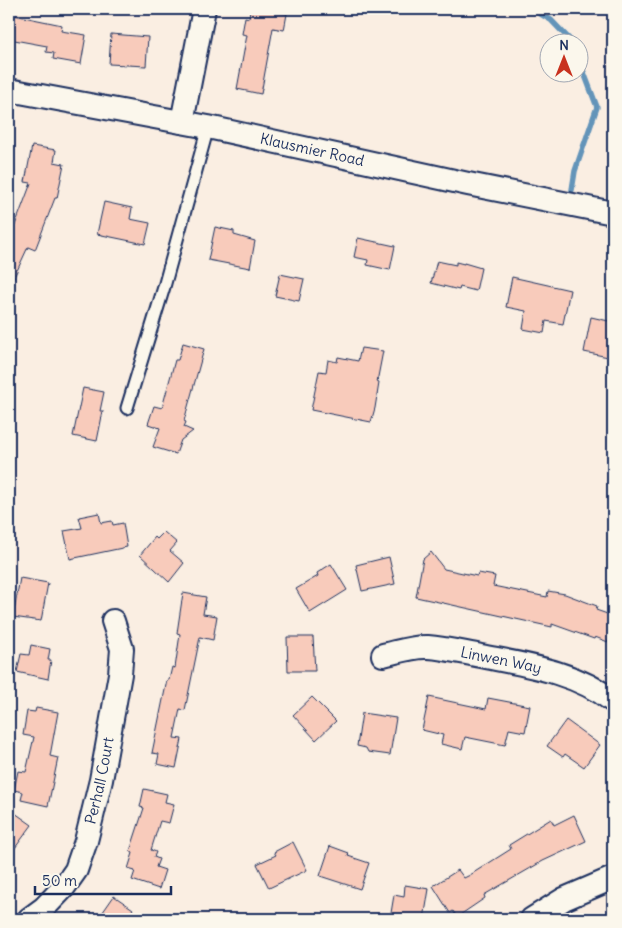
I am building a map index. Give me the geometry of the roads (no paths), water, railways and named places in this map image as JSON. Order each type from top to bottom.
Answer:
[{"type":"street","points":[[182,122],[204,9]]},
{"type":"street","name":"Klausmier Road","points":[[9,90],[208,127],[468,184],[613,213]]},
{"type":"street","name":"Perhall Court","points":[[28,919],[44,908],[64,887],[76,870],[86,841],[101,780],[120,674],[122,649],[113,622]]},
{"type":"street","name":"Linwen Way","points":[[383,655],[427,647],[508,661],[545,669],[580,681],[601,691],[613,701]]},
{"type":"street","points":[[532,919],[564,899],[613,878]]},
{"type":"lane","points":[[127,408],[164,287],[208,127]]},
{"type":"waterway","points":[[532,9],[551,20],[562,32]]},
{"type":"waterway","points":[[572,190],[575,171],[597,107],[588,82]]}]
